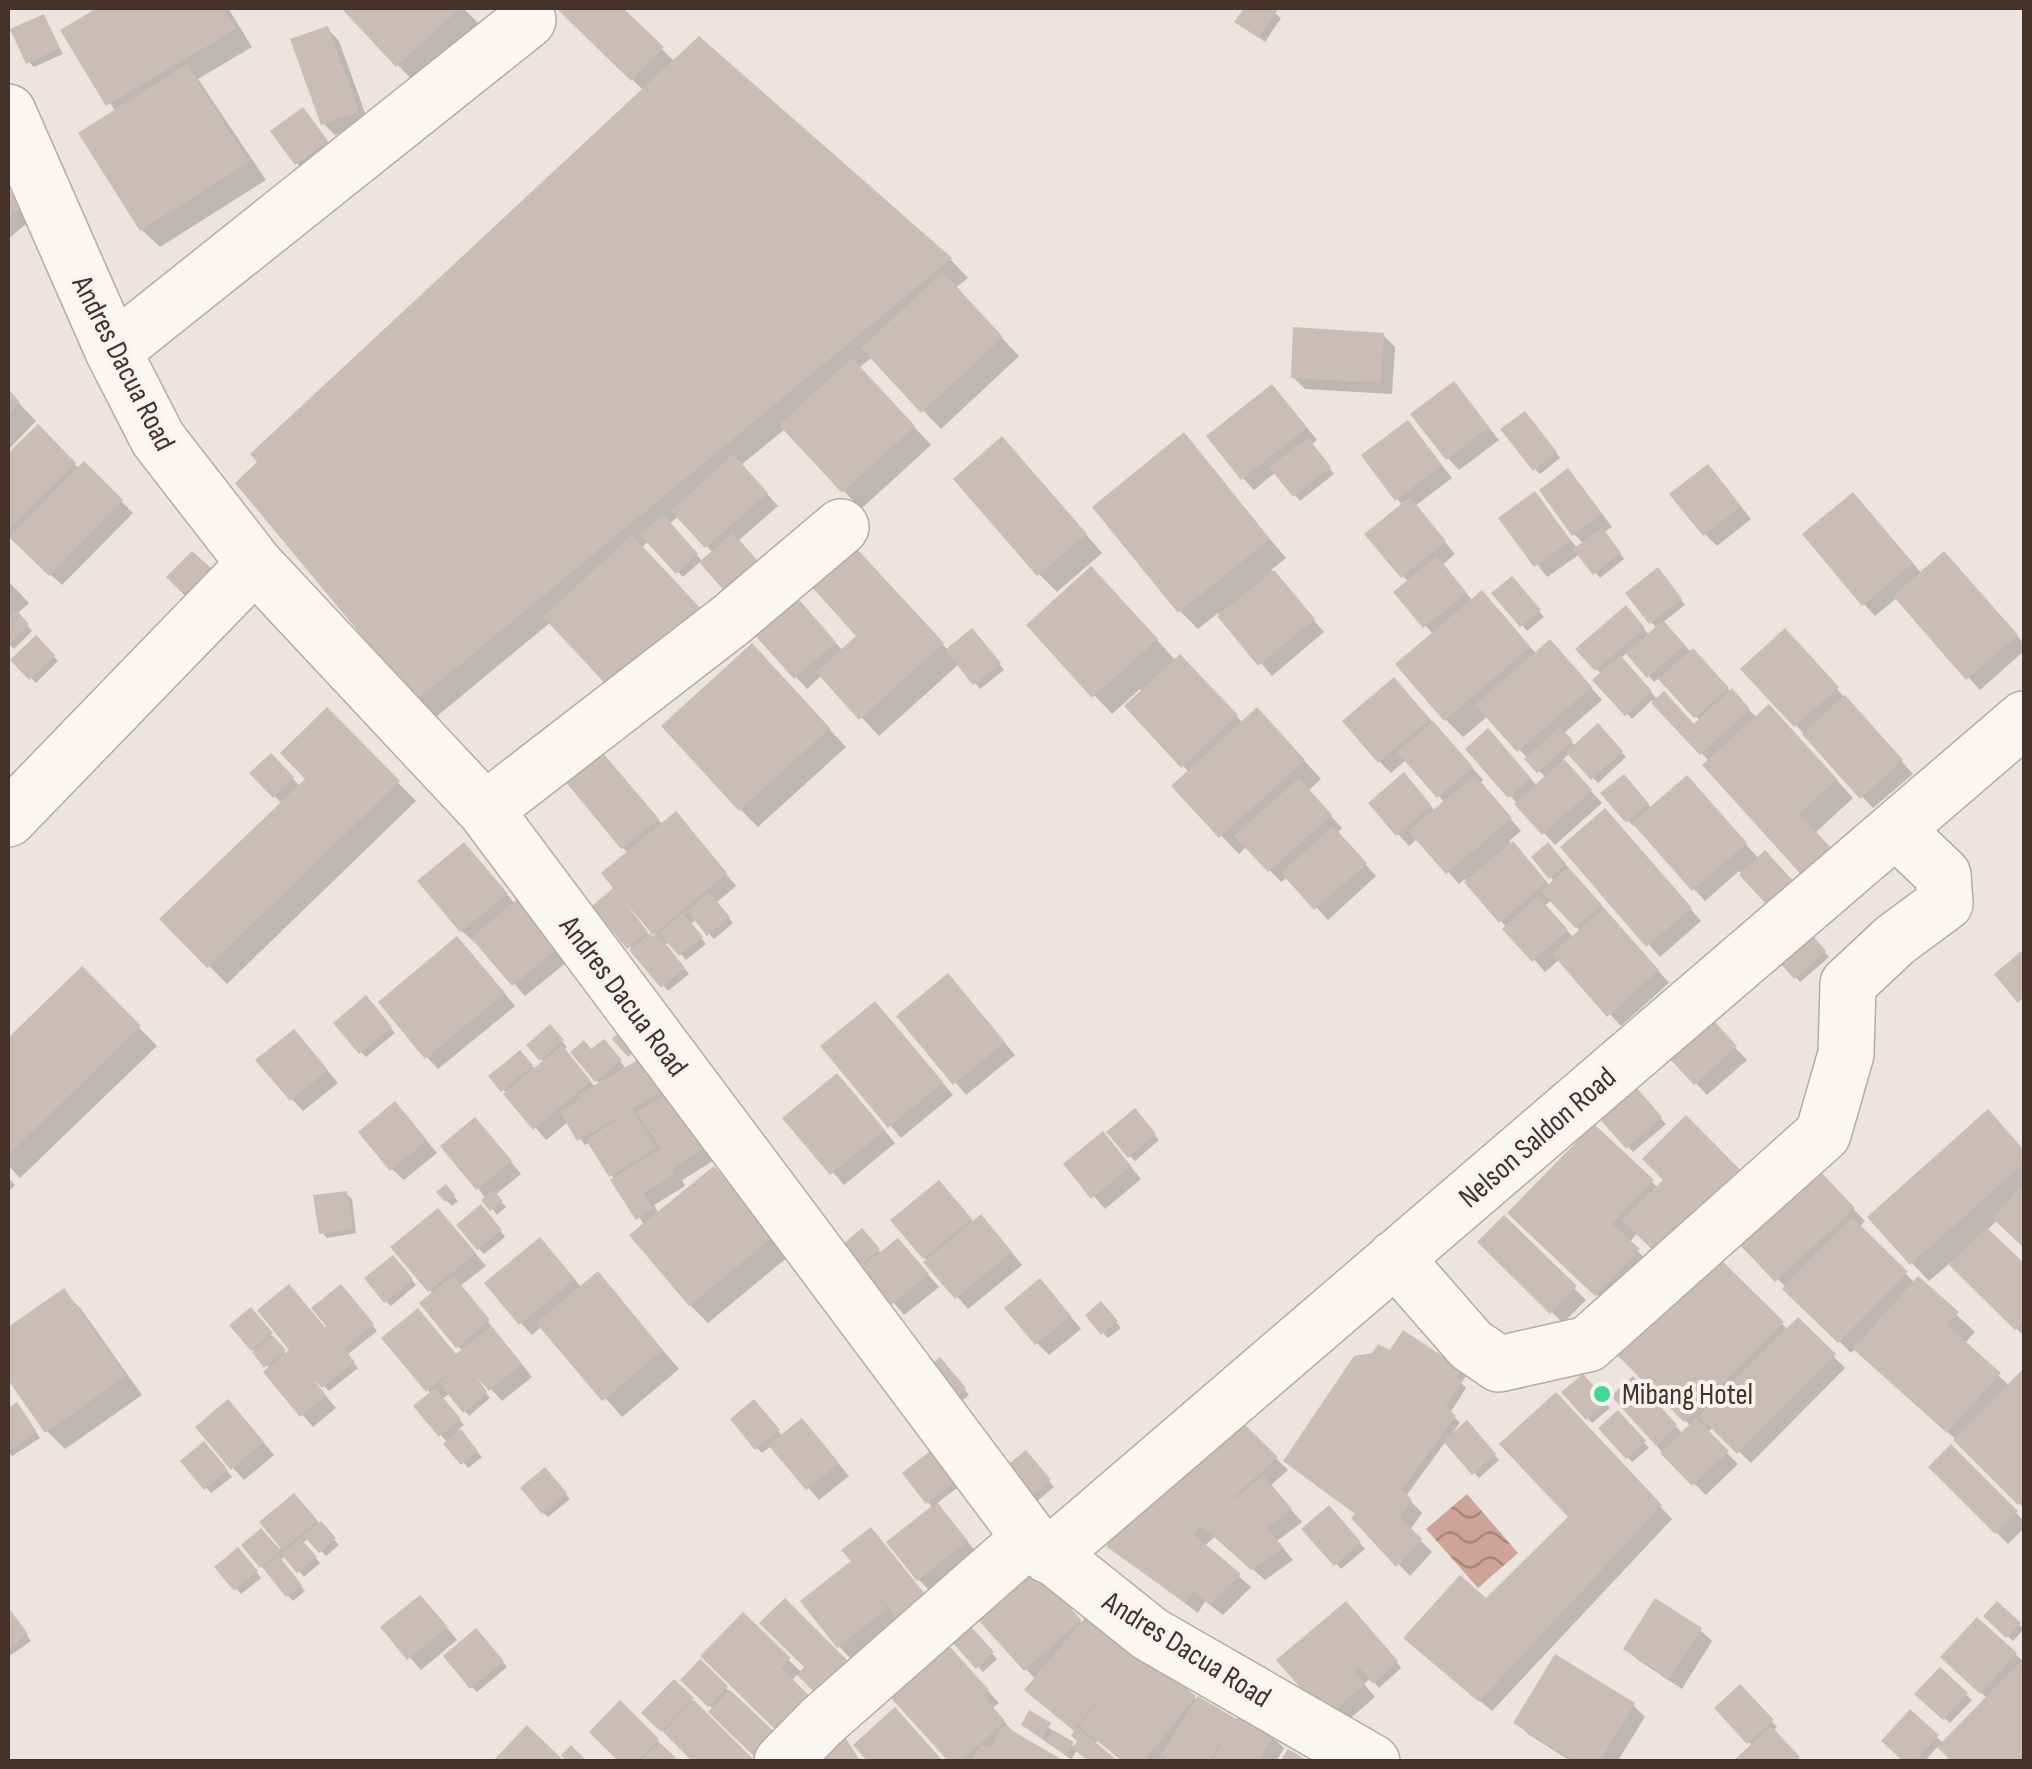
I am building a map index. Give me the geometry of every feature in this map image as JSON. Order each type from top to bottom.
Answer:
[{"type":"street","points":[[113,351],[528,20]]},
{"type":"street","name":"Andres Dacua Road","points":[[8,112],[113,351],[158,439],[255,564],[485,810],[1040,1547],[1150,1634],[1372,1762]]},
{"type":"street","points":[[485,810],[731,620],[841,526]]},
{"type":"street","points":[[8,819],[255,564]]},
{"type":"street","name":"Nelson Saldon Road","points":[[782,1762],[822,1722],[1395,1258],[2024,719]]},
{"type":"street","points":[[1395,1258],[1472,1345],[1499,1364],[1588,1344],[1823,1134],[1846,1054],[1848,984],[1895,940],[1945,903],[1943,875],[1896,830]]},
{"type":"water","points":[[1467,1494],[1518,1553],[1478,1588],[1426,1529]]},
{"type":"building","points":[[97,8],[223,8],[236,29],[106,106],[60,30]]},
{"type":"building","points":[[341,8],[460,8],[396,67]]},
{"type":"building","points":[[556,8],[623,8],[664,47],[631,81]]},
{"type":"building","points":[[1244,8],[1277,11],[1259,38],[1234,22]]},
{"type":"building","points":[[44,14],[60,48],[26,64],[10,29]]},
{"type":"building","points":[[328,26],[359,112],[321,125],[290,39]]},
{"type":"building","points":[[699,36],[952,258],[416,701],[235,483],[257,462],[250,454]]},
{"type":"building","points":[[187,64],[249,162],[140,231],[78,133]]},
{"type":"building","points":[[303,107],[328,141],[295,165],[270,131]]},
{"type":"building","points":[[8,189],[22,206],[8,218]]},
{"type":"building","points":[[943,272],[1003,337],[921,413],[861,348]]},
{"type":"building","points":[[1293,327],[1384,333],[1381,383],[1291,378]]},
{"type":"building","points":[[852,358],[915,426],[842,493],[779,425]]},
{"type":"building","points":[[1454,381],[1489,427],[1446,460],[1410,414]]},
{"type":"building","points":[[1272,384],[1307,428],[1241,480],[1206,436]]},
{"type":"building","points":[[8,389],[20,402],[8,414]]},
{"type":"building","points":[[1525,411],[1557,452],[1533,471],[1500,429]]},
{"type":"building","points":[[1408,420],[1442,465],[1395,501],[1361,455]]},
{"type":"building","points":[[38,424],[76,463],[8,529],[8,453]]},
{"type":"building","points":[[1184,432],[1270,539],[1178,613],[1092,507]]},
{"type":"building","points":[[1002,436],[1087,534],[1037,576],[953,479]]},
{"type":"building","points":[[1308,438],[1331,467],[1293,497],[1269,467]]},
{"type":"building","points":[[733,454],[768,493],[705,548],[671,511]]},
{"type":"building","points":[[84,461],[123,500],[49,576],[9,537]]},
{"type":"building","points":[[1708,464],[1741,506],[1703,536],[1669,494]]},
{"type":"building","points":[[1568,468],[1602,514],[1572,536],[1539,490]]},
{"type":"building","points":[[1535,491],[1571,541],[1534,567],[1498,518]]},
{"type":"building","points":[[1853,492],[1913,563],[1862,606],[1802,534]]},
{"type":"building","points":[[1410,497],[1446,541],[1401,578],[1364,534]]},
{"type":"building","points":[[663,514],[698,554],[676,574],[640,535]]},
{"type":"building","points":[[1602,527],[1621,553],[1593,575],[1573,549]]},
{"type":"building","points":[[733,533],[767,571],[733,601],[699,562]]},
{"type":"building","points":[[632,535],[704,612],[615,694],[543,617]]},
{"type":"building","points":[[845,536],[944,643],[859,720],[816,672],[856,636],[801,575]]},
{"type":"building","points":[[192,551],[212,569],[185,596],[166,577]]},
{"type":"building","points":[[1944,551],[2018,635],[1966,680],[1893,596]]},
{"type":"building","points":[[1437,556],[1467,593],[1423,628],[1393,592]]},
{"type":"building","points":[[1091,566],[1158,639],[1092,698],[1026,625]]},
{"type":"building","points":[[1658,567],[1682,599],[1649,624],[1625,593]]},
{"type":"building","points":[[1274,570],[1315,619],[1258,666],[1217,616]]},
{"type":"building","points":[[1512,576],[1541,610],[1520,627],[1491,593]]},
{"type":"building","points":[[787,586],[836,642],[794,679],[744,623]]},
{"type":"building","points":[[1482,590],[1530,647],[1444,721],[1395,664]]},
{"type":"building","points":[[1626,605],[1645,628],[1595,671],[1575,649]]},
{"type":"building","points":[[16,610],[29,624],[8,645],[8,619]]},
{"type":"building","points":[[1663,620],[1685,645],[1647,678],[1626,654]]},
{"type":"building","points":[[972,628],[1001,663],[973,685],[945,650]]},
{"type":"building","points":[[1785,628],[1839,687],[1794,727],[1740,669]]},
{"type":"building","points":[[36,635],[55,655],[29,680],[10,660]]},
{"type":"building","points":[[1550,639],[1592,687],[1517,752],[1475,705]]},
{"type":"building","points":[[752,643],[830,728],[739,811],[661,726]]},
{"type":"building","points":[[1693,648],[1729,688],[1694,718],[1658,679]]},
{"type":"building","points":[[1180,654],[1238,715],[1181,768],[1124,706]]},
{"type":"building","points":[[1620,655],[1652,691],[1625,716],[1592,680]]},
{"type":"building","points":[[1394,677],[1430,719],[1378,763],[1342,721]]},
{"type":"building","points":[[1732,688],[1750,709],[1700,755],[1651,703],[1664,691],[1694,724]]},
{"type":"building","points":[[1845,695],[1903,760],[1860,799],[1802,734]]},
{"type":"building","points":[[1769,704],[1837,779],[1799,814],[1835,852],[1805,879],[1702,765]]},
{"type":"building","points":[[327,707],[400,781],[207,968],[159,919],[305,779],[280,753]]},
{"type":"building","points":[[1257,707],[1305,760],[1219,838],[1171,786]]},
{"type":"building","points":[[1433,721],[1473,767],[1437,798],[1397,752]]},
{"type":"building","points":[[1598,723],[1623,751],[1591,780],[1566,752]]},
{"type":"building","points":[[1560,727],[1573,741],[1537,773],[1524,759]]},
{"type":"building","points":[[1488,728],[1531,778],[1508,798],[1465,749]]},
{"type":"building","points":[[591,739],[659,819],[621,849],[555,769]]},
{"type":"building","points":[[271,753],[294,777],[273,798],[249,773]]},
{"type":"building","points":[[1564,759],[1592,790],[1542,835],[1514,804]]},
{"type":"building","points":[[1404,772],[1431,805],[1396,836],[1368,803]]},
{"type":"building","points":[[1624,774],[1649,804],[1626,823],[1600,793]]},
{"type":"building","points":[[1475,775],[1512,818],[1446,874],[1408,831]]},
{"type":"building","points":[[1687,775],[1747,843],[1692,891],[1632,823]]},
{"type":"building","points":[[1299,778],[1332,815],[1268,872],[1234,836]]},
{"type":"building","points":[[1605,808],[1692,908],[1646,947],[1560,847]]},
{"type":"building","points":[[676,811],[727,873],[653,935],[624,901],[648,932],[627,949],[592,906],[613,888],[601,873]]},
{"type":"building","points":[[1333,826],[1367,863],[1314,910],[1281,873]]},
{"type":"building","points":[[1513,841],[1547,882],[1499,923],[1464,882]]},
{"type":"building","points":[[464,842],[508,894],[460,932],[417,881]]},
{"type":"building","points":[[1548,842],[1566,864],[1549,879],[1531,857]]},
{"type":"building","points":[[1765,850],[1795,883],[1768,906],[1739,875]]},
{"type":"building","points":[[1568,867],[1602,905],[1575,928],[1541,891]]},
{"type":"building","points":[[709,892],[730,917],[707,936],[687,911]]},
{"type":"building","points":[[522,895],[562,945],[512,986],[471,938]]},
{"type":"building","points":[[1538,896],[1568,930],[1532,962],[1502,929]]},
{"type":"building","points":[[1604,908],[1659,970],[1607,1017],[1552,954]]},
{"type":"building","points":[[683,913],[703,937],[679,956],[659,933]]},
{"type":"building","points":[[1807,929],[1826,951],[1794,979],[1775,957]]},
{"type":"building","points":[[650,933],[657,933],[685,968],[661,988],[629,950]]},
{"type":"building","points":[[457,936],[505,993],[425,1059],[378,1002]]},
{"type":"building","points":[[2024,949],[2024,997],[2018,1003],[1994,974]]},
{"type":"building","points":[[82,966],[141,1026],[8,1155],[8,1038]]},
{"type":"building","points":[[948,973],[1005,1042],[953,1085],[896,1016]]},
{"type":"building","points":[[366,995],[392,1027],[359,1054],[333,1023]]},
{"type":"building","points":[[875,1001],[943,1082],[888,1128],[820,1046]]},
{"type":"building","points":[[1713,1020],[1737,1046],[1694,1085],[1670,1059]]},
{"type":"building","points":[[550,1024],[564,1040],[540,1061],[526,1045]]},
{"type":"building","points":[[627,1026],[643,1045],[628,1057],[612,1039]]},
{"type":"building","points":[[294,1029],[328,1070],[290,1101],[255,1060]]},
{"type":"building","points":[[604,1039],[622,1060],[595,1082],[570,1052],[584,1040],[591,1049]]},
{"type":"building","points":[[562,1045],[591,1081],[533,1130],[503,1094]]},
{"type":"building","points":[[658,1048],[679,1082],[632,1109],[656,1148],[609,1177],[586,1140],[628,1112],[577,1141],[560,1112],[581,1099],[578,1095]]},
{"type":"building","points":[[520,1050],[533,1065],[501,1092],[488,1076]]},
{"type":"building","points":[[837,1073],[885,1130],[830,1175],[782,1118]]},
{"type":"building","points":[[685,1082],[721,1137],[672,1168],[675,1174],[644,1193],[653,1209],[636,1220],[610,1180],[661,1148],[650,1132],[658,1125],[648,1131],[636,1112]]},
{"type":"building","points":[[1636,1087],[1662,1117],[1626,1149],[1600,1119]]},
{"type":"building","points":[[395,1101],[427,1140],[390,1171],[358,1132]]},
{"type":"building","points":[[1135,1108],[1156,1134],[1128,1158],[1106,1132]]},
{"type":"building","points":[[1988,1109],[2024,1150],[2024,1163],[1910,1265],[1867,1217]]},
{"type":"building","points":[[1686,1115],[1757,1187],[1672,1269],[1622,1220],[1663,1180],[1642,1159]]},
{"type":"building","points":[[475,1117],[512,1161],[476,1190],[440,1146]]},
{"type":"building","points":[[1594,1124],[1654,1180],[1612,1224],[1640,1249],[1595,1296],[1507,1213]]},
{"type":"building","points":[[1103,1131],[1131,1166],[1091,1199],[1063,1164]]},
{"type":"building","points":[[714,1166],[773,1237],[689,1306],[629,1235]]},
{"type":"building","points":[[1820,1171],[1855,1208],[1775,1282],[1740,1245]]},
{"type":"building","points":[[939,1180],[972,1219],[923,1259],[890,1220]]},
{"type":"building","points":[[2024,1183],[2024,1248],[1992,1218]]},
{"type":"building","points":[[446,1184],[455,1195],[445,1202],[436,1192]]},
{"type":"building","points":[[493,1190],[503,1201],[490,1211],[481,1200]]},
{"type":"building","points":[[347,1191],[353,1229],[319,1234],[313,1195]]},
{"type":"building","points":[[481,1204],[502,1230],[477,1250],[456,1225]]},
{"type":"building","points":[[438,1208],[476,1253],[428,1292],[390,1247]]},
{"type":"building","points":[[981,1214],[1012,1252],[955,1299],[923,1262]]},
{"type":"building","points":[[1504,1215],[1577,1286],[1550,1314],[1477,1242]]},
{"type":"building","points":[[1852,1217],[1908,1272],[1838,1343],[1782,1289]]},
{"type":"building","points":[[1986,1227],[2024,1263],[2024,1321],[2015,1330],[1949,1265]]},
{"type":"building","points":[[862,1228],[880,1249],[860,1266],[843,1244]]},
{"type":"building","points":[[540,1237],[575,1279],[519,1325],[484,1283]]},
{"type":"building","points":[[898,1238],[929,1274],[891,1305],[860,1268]]},
{"type":"building","points":[[1704,1243],[1784,1322],[1684,1422],[1604,1342]]},
{"type":"building","points":[[393,1255],[413,1279],[384,1303],[364,1278]]},
{"type":"building","points":[[598,1271],[663,1350],[602,1401],[536,1323]]},
{"type":"building","points":[[453,1275],[490,1320],[456,1348],[419,1303]]},
{"type":"building","points":[[1918,1276],[1959,1312],[1947,1325],[2001,1373],[1947,1433],[1853,1349]]},
{"type":"building","points":[[1040,1278],[1071,1316],[1035,1345],[1004,1308]]},
{"type":"building","points":[[289,1284],[324,1326],[292,1354],[326,1326],[311,1308],[341,1284],[374,1324],[344,1349],[355,1362],[322,1388],[311,1377],[326,1395],[300,1417],[263,1372],[289,1350],[257,1310]]},
{"type":"building","points":[[64,1288],[126,1376],[45,1433],[8,1380],[8,1327]]},
{"type":"building","points":[[1101,1301],[1118,1321],[1101,1335],[1085,1315]]},
{"type":"building","points":[[251,1307],[273,1333],[251,1351],[229,1325]]},
{"type":"building","points":[[418,1308],[456,1354],[491,1326],[522,1364],[489,1391],[477,1378],[487,1392],[463,1413],[439,1383],[463,1361],[426,1392],[381,1338]]},
{"type":"building","points":[[1798,1317],[1836,1354],[1737,1454],[1699,1416]]},
{"type":"building","points":[[1403,1330],[1462,1369],[1457,1377],[1463,1381],[1446,1406],[1456,1416],[1402,1489],[1412,1500],[1400,1517],[1422,1539],[1396,1567],[1351,1518],[1355,1514],[1283,1461],[1354,1356],[1372,1353],[1378,1344],[1390,1350]]},
{"type":"building","points":[[273,1336],[286,1350],[264,1368],[252,1352]]},
{"type":"building","points":[[940,1357],[966,1388],[948,1404],[922,1372]]},
{"type":"building","points":[[2024,1368],[2024,1498],[2018,1505],[1953,1440]]},
{"type":"building","points":[[1583,1374],[1607,1401],[1586,1420],[1561,1392]]},
{"type":"building","points":[[1633,1376],[1677,1425],[1656,1446],[1611,1396]]},
{"type":"building","points":[[435,1388],[461,1419],[439,1437],[413,1406]]},
{"type":"building","points":[[1556,1392],[1662,1505],[1479,1702],[1403,1638],[1460,1575],[1486,1598],[1568,1517],[1499,1444]]},
{"type":"building","points":[[228,1399],[264,1442],[231,1470],[195,1427]]},
{"type":"building","points":[[754,1399],[780,1430],[755,1450],[730,1419]]},
{"type":"building","points":[[17,1402],[37,1432],[8,1451],[8,1408]]},
{"type":"building","points":[[1618,1410],[1646,1441],[1626,1459],[1598,1428]]},
{"type":"building","points":[[1231,1411],[1278,1457],[1216,1513],[1263,1475],[1292,1509],[1267,1528],[1284,1548],[1251,1570],[1202,1526],[1193,1534],[1241,1574],[1210,1605],[1193,1591],[1185,1603],[1107,1547],[1108,1525]]},
{"type":"building","points":[[802,1418],[839,1463],[806,1490],[768,1445]]},
{"type":"building","points":[[1696,1418],[1729,1451],[1692,1486],[1660,1453]]},
{"type":"building","points":[[1467,1420],[1496,1454],[1472,1475],[1443,1441]]},
{"type":"building","points":[[461,1429],[478,1451],[461,1465],[443,1444]]},
{"type":"building","points":[[204,1441],[228,1470],[204,1490],[180,1461]]},
{"type":"building","points":[[1951,1444],[2018,1511],[1995,1534],[1928,1467]]},
{"type":"building","points":[[934,1448],[958,1479],[926,1504],[902,1473]]},
{"type":"building","points":[[1026,1450],[1051,1480],[1024,1502],[999,1472]]},
{"type":"building","points":[[545,1467],[567,1493],[542,1514],[520,1488]]},
{"type":"building","points":[[294,1493],[318,1521],[282,1550],[259,1522]]},
{"type":"building","points":[[937,1502],[968,1541],[917,1581],[886,1542]]},
{"type":"building","points":[[1329,1505],[1361,1542],[1334,1566],[1301,1529]]},
{"type":"building","points":[[321,1521],[336,1538],[319,1553],[303,1535]]},
{"type":"building","points":[[871,1527],[937,1609],[907,1632],[878,1595],[887,1609],[837,1648],[800,1601],[851,1561],[841,1550]]},
{"type":"building","points":[[261,1528],[281,1551],[260,1568],[241,1545]]},
{"type":"building","points":[[300,1538],[317,1557],[297,1573],[281,1554]]},
{"type":"building","points":[[238,1547],[258,1571],[234,1591],[214,1567]]},
{"type":"building","points":[[1020,1551],[1081,1620],[1024,1671],[962,1602]]},
{"type":"building","points":[[278,1555],[302,1585],[286,1597],[263,1568]]},
{"type":"building","points":[[420,1595],[448,1627],[407,1660],[380,1627]]},
{"type":"building","points":[[785,1598],[856,1669],[824,1702],[797,1675],[804,1667],[759,1623]]},
{"type":"building","points":[[1655,1598],[1702,1628],[1669,1679],[1623,1649]]},
{"type":"building","points":[[1346,1601],[1398,1661],[1373,1684],[1359,1667],[1354,1671],[1365,1684],[1326,1717],[1276,1660]]},
{"type":"building","points":[[1997,1601],[2021,1623],[2006,1638],[1983,1616]]},
{"type":"building","points":[[8,1607],[28,1634],[8,1649]]},
{"type":"building","points":[[1091,1611],[1196,1696],[1143,1762],[1123,1762],[1079,1726],[1131,1660],[1078,1725],[1073,1723],[1119,1762],[1086,1759],[1072,1748],[1077,1741],[1071,1736],[1074,1731],[1024,1690]]},
{"type":"building","points":[[743,1612],[791,1658],[781,1668],[818,1704],[784,1738],[700,1656]]},
{"type":"building","points":[[962,1617],[994,1652],[976,1669],[944,1633]]},
{"type":"building","points":[[1977,1617],[2017,1653],[1980,1694],[1940,1657]]},
{"type":"building","points":[[476,1628],[504,1661],[470,1689],[443,1656]]},
{"type":"building","points":[[940,1636],[989,1690],[983,1695],[1005,1721],[960,1762],[949,1762],[882,1688]]},
{"type":"building","points":[[1555,1654],[1635,1703],[1599,1762],[1576,1762],[1513,1723]]},
{"type":"building","points":[[2024,1658],[2024,1762],[1952,1762],[1937,1747]]},
{"type":"building","points":[[700,1659],[728,1686],[708,1707],[680,1680]]},
{"type":"building","points":[[1940,1667],[1968,1693],[1943,1720],[1914,1694]]},
{"type":"building","points":[[674,1679],[694,1698],[661,1732],[641,1713]]},
{"type":"building","points":[[1740,1684],[1774,1720],[1747,1744],[1714,1708]]},
{"type":"building","points":[[730,1690],[783,1740],[760,1762],[708,1712]]},
{"type":"building","points":[[1198,1696],[1236,1719],[1239,1714],[1274,1735],[1258,1762],[1211,1762],[1233,1721],[1209,1762],[1171,1762],[1161,1755]]},
{"type":"building","points":[[620,1700],[659,1739],[637,1762],[619,1762],[589,1732]]},
{"type":"building","points":[[694,1700],[756,1762],[693,1762],[663,1732]]},
{"type":"building","points":[[895,1707],[940,1762],[868,1762],[853,1745]]},
{"type":"building","points":[[1910,1709],[1939,1735],[1915,1762],[1904,1762],[1881,1741]]},
{"type":"building","points":[[1029,1710],[1051,1723],[1042,1738],[1021,1725]]},
{"type":"building","points":[[527,1725],[565,1762],[492,1762]]},
{"type":"building","points":[[1003,1725],[1066,1762],[971,1762],[981,1743],[990,1748]]},
{"type":"building","points":[[838,1726],[861,1762],[807,1762]]},
{"type":"building","points":[[1771,1726],[1800,1757],[1795,1762],[1732,1762]]},
{"type":"building","points":[[1053,1730],[1074,1742],[1066,1755],[1046,1742]]},
{"type":"building","points":[[659,1742],[676,1758],[672,1762],[640,1762]]},
{"type":"building","points":[[571,1745],[588,1762],[567,1762],[561,1755]]},
{"type":"building","points":[[1288,1749],[1310,1762],[1280,1762]]},
{"type":"place","name":"Mibang Hotel","points":[[1602,1394]]}]
